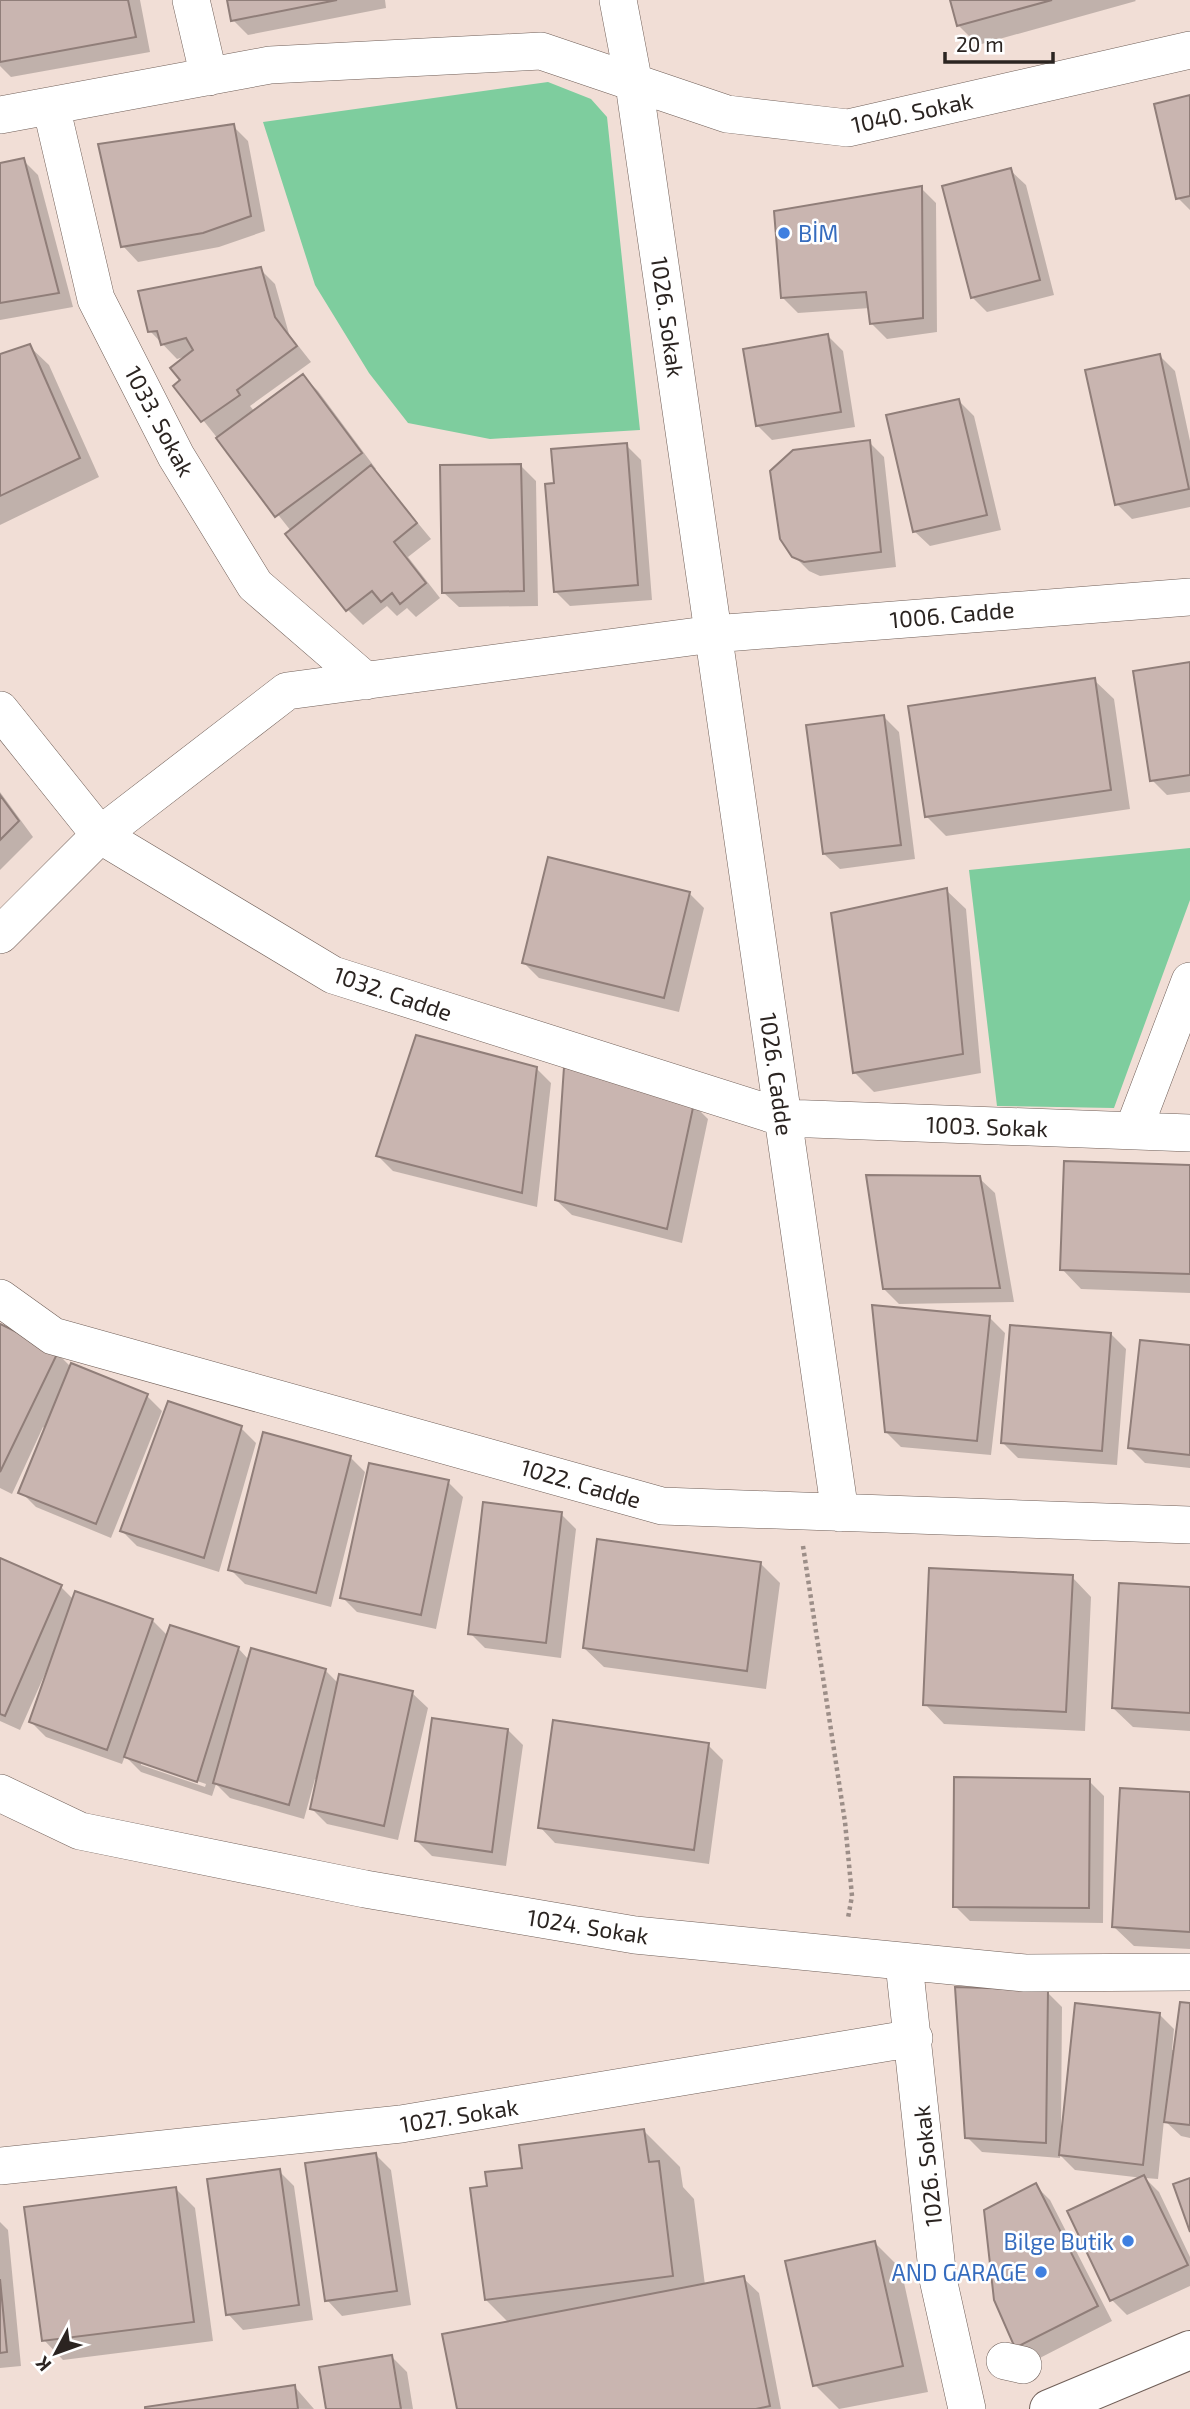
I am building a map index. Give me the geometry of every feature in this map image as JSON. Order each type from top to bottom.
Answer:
[{"type":"main road","points":[[1049,2409],[1190,2350]]},
{"type":"street","points":[[191,0],[209,77]]},
{"type":"street","name":"1026. Sokak","points":[[618,0],[634,85],[713,634]]},
{"type":"street","name":"1040. Sokak","points":[[0,115],[270,65],[541,51],[634,85],[727,114],[848,128],[1190,50]]},
{"type":"street","name":"1033. Sokak","points":[[51,106],[96,299],[176,456],[255,585],[366,681]]},
{"type":"street","name":"1006. Cadde","points":[[713,634],[1190,597]]},
{"type":"street","points":[[0,935],[100,835],[287,691],[713,634]]},
{"type":"street","name":"1026. Cadde","points":[[713,634],[841,1513]]},
{"type":"street","name":"1032. Cadde","points":[[0,710],[100,835],[333,975],[783,1118]]},
{"type":"street","points":[[1133,1131],[1190,982]]},
{"type":"street","name":"1003. Sokak","points":[[783,1118],[1190,1133]]},
{"type":"street","name":"1022. Cadde","points":[[0,1298],[53,1336],[662,1506],[1190,1525]]},
{"type":"street","name":"1024. Sokak","points":[[0,1793],[80,1831],[365,1889],[635,1935],[1025,1973],[1190,1972]]},
{"type":"street","name":"1026. Sokak","points":[[904,1963],[938,2279],[967,2409]]},
{"type":"street","name":"1027. Sokak","points":[[0,2166],[401,2124],[914,2038]]},
{"type":"path","points":[[798,1511],[843,1809],[851,1884],[852,1896],[840,1957]]},
{"type":"green space","points":[[548,82],[591,99],[607,117],[640,430],[490,439],[408,423],[369,373],[315,285],[263,122]]},
{"type":"green space","points":[[1190,848],[1190,900],[1114,1108],[997,1106],[969,870]]},
{"type":"building","points":[[0,0],[128,0],[136,37],[0,62]]},
{"type":"building","points":[[227,0],[337,0],[231,21]]},
{"type":"building","points":[[950,0],[1052,0],[957,26]]},
{"type":"building","points":[[1190,95],[1190,196],[1176,199],[1154,104]]},
{"type":"building","points":[[234,124],[251,216],[203,233],[121,247],[98,144]]},
{"type":"building","points":[[24,158],[59,293],[0,303],[0,163]]},
{"type":"building","points":[[1011,168],[1040,280],[971,298],[942,186]]},
{"type":"building","points":[[922,186],[923,318],[870,324],[866,292],[781,298],[774,211]]},
{"type":"building","points":[[261,267],[275,317],[297,346],[237,390],[240,395],[201,422],[173,386],[180,380],[170,368],[193,350],[186,338],[161,345],[157,331],[148,332],[138,291]]},
{"type":"building","points":[[828,334],[841,412],[756,426],[743,349]]},
{"type":"building","points":[[30,344],[80,458],[0,496],[0,354]]},
{"type":"building","points":[[1160,354],[1189,489],[1115,505],[1085,370]]},
{"type":"building","points":[[303,374],[362,453],[275,517],[216,438]]},
{"type":"building","points":[[959,399],[987,515],[913,532],[886,415]]},
{"type":"building","points":[[870,440],[881,552],[804,562],[792,557],[780,539],[770,471],[793,450]]},
{"type":"building","points":[[627,443],[638,585],[554,592],[545,484],[554,483],[551,449]]},
{"type":"building","points":[[521,464],[524,591],[442,593],[440,465]]},
{"type":"building","points":[[371,465],[417,523],[394,542],[426,583],[400,604],[392,593],[381,602],[372,591],[346,611],[285,534]]},
{"type":"building","points":[[1190,662],[1190,775],[1150,781],[1133,671]]},
{"type":"building","points":[[1095,678],[1111,790],[925,817],[908,706]]},
{"type":"building","points":[[884,715],[901,845],[823,854],[806,725]]},
{"type":"building","points":[[0,795],[19,821],[0,840]]},
{"type":"building","points":[[548,857],[690,892],[664,998],[522,963]]},
{"type":"building","points":[[947,888],[963,1054],[853,1073],[831,913]]},
{"type":"building","points":[[416,1035],[537,1067],[522,1193],[376,1156]]},
{"type":"building","points":[[564,1067],[694,1103],[667,1229],[555,1200]]},
{"type":"building","points":[[1064,1161],[1190,1165],[1190,1274],[1060,1270]]},
{"type":"building","points":[[866,1175],[980,1176],[1000,1288],[883,1289]]},
{"type":"building","points":[[872,1305],[990,1316],[977,1441],[885,1432]]},
{"type":"building","points":[[0,1324],[58,1352],[0,1472]]},
{"type":"building","points":[[1010,1325],[1111,1333],[1102,1451],[1001,1443]]},
{"type":"building","points":[[1140,1340],[1190,1345],[1190,1455],[1128,1448]]},
{"type":"building","points":[[71,1363],[148,1394],[96,1524],[18,1493]]},
{"type":"building","points":[[168,1401],[242,1426],[204,1558],[120,1531]]},
{"type":"building","points":[[263,1432],[351,1456],[316,1593],[228,1570]]},
{"type":"building","points":[[369,1463],[449,1480],[421,1615],[340,1598]]},
{"type":"building","points":[[483,1502],[562,1512],[546,1643],[468,1634]]},
{"type":"building","points":[[597,1539],[761,1562],[747,1671],[583,1648]]},
{"type":"building","points":[[0,1558],[62,1585],[5,1716],[0,1714]]},
{"type":"building","points":[[929,1568],[1073,1575],[1066,1712],[923,1705]]},
{"type":"building","points":[[1119,1583],[1190,1587],[1190,1713],[1112,1708]]},
{"type":"building","points":[[75,1591],[153,1619],[107,1750],[29,1722]]},
{"type":"building","points":[[170,1625],[239,1647],[197,1782],[124,1757]]},
{"type":"building","points":[[251,1648],[326,1669],[289,1805],[213,1783]]},
{"type":"building","points":[[339,1674],[413,1691],[384,1826],[310,1809]]},
{"type":"building","points":[[432,1718],[508,1729],[492,1852],[415,1841]]},
{"type":"building","points":[[553,1720],[709,1743],[694,1850],[538,1828]]},
{"type":"building","points":[[954,1777],[1090,1779],[1089,1908],[953,1907]]},
{"type":"building","points":[[1120,1788],[1190,1792],[1190,1932],[1112,1927]]},
{"type":"building","points":[[955,1987],[1048,1990],[1046,2143],[965,2138]]},
{"type":"building","points":[[1180,2002],[1190,2003],[1190,2125],[1164,2122]]},
{"type":"building","points":[[1075,2003],[1160,2013],[1143,2165],[1059,2155]]},
{"type":"building","points":[[644,2129],[649,2162],[659,2161],[673,2276],[485,2300],[470,2188],[487,2186],[485,2172],[522,2168],[519,2145]]},
{"type":"building","points":[[376,2153],[397,2291],[325,2301],[305,2163]]},
{"type":"building","points":[[280,2169],[299,2305],[226,2315],[207,2179]]},
{"type":"building","points":[[1144,2175],[1188,2265],[1110,2301],[1067,2211]]},
{"type":"building","points":[[1190,2178],[1190,2232],[1173,2184]]},
{"type":"building","points":[[1036,2183],[1098,2306],[1015,2348],[994,2300],[984,2210]]},
{"type":"building","points":[[176,2187],[194,2322],[42,2341],[24,2207]]},
{"type":"building","points":[[875,2241],[903,2366],[813,2386],[785,2261]]},
{"type":"building","points":[[744,2276],[770,2406],[756,2409],[457,2409],[442,2334]]},
{"type":"building","points":[[0,2279],[7,2352],[0,2353]]},
{"type":"building","points":[[392,2355],[401,2409],[326,2409],[319,2367]]},
{"type":"building","points":[[295,2385],[298,2409],[145,2409],[145,2407]]},
{"type":"place","name":"BİM","points":[[784,233]]},
{"type":"place","name":"Bilge Butik","points":[[1128,2241]]},
{"type":"place","name":"AND GARAGE","points":[[1041,2272]]}]
